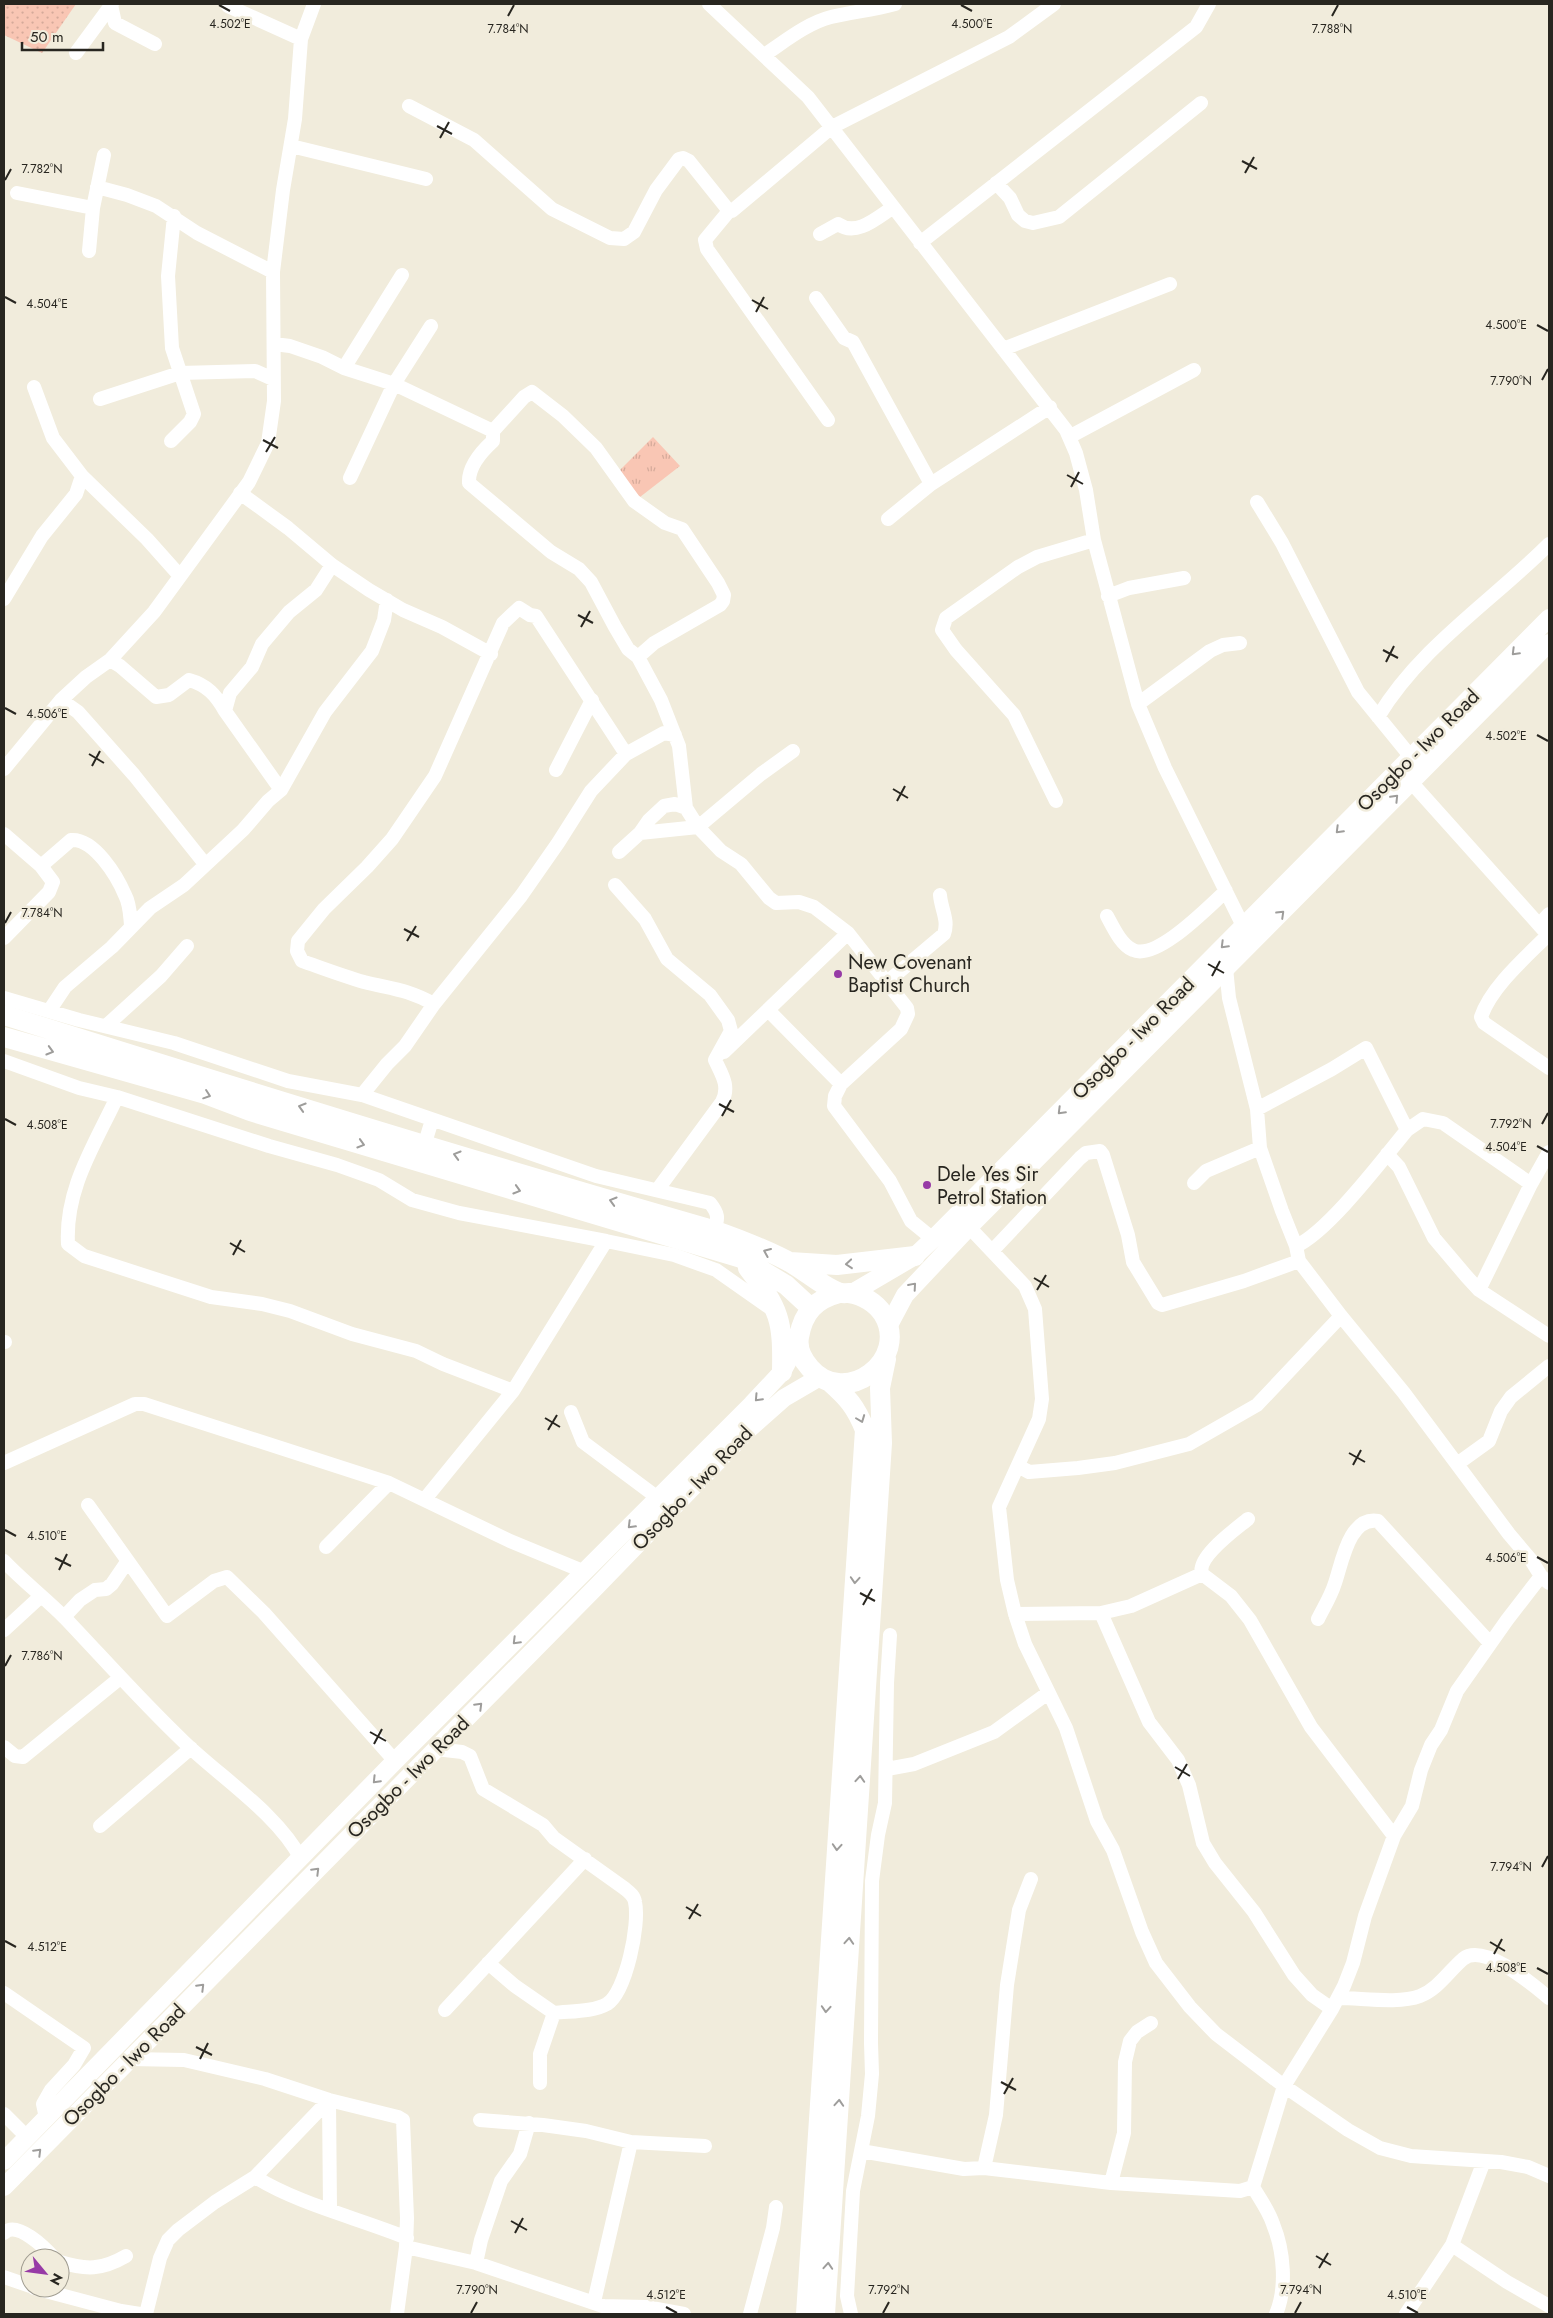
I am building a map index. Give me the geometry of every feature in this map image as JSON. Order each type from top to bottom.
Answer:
[{"type":"highway","points":[[4,1015],[75,1028],[252,1102],[741,1258],[786,1285],[811,1308]]},
{"type":"highway","points":[[4,1037],[205,1094],[252,1102],[424,1146],[714,1230],[790,1262],[846,1293],[864,1297],[875,1305],[883,1315],[888,1327],[890,1340],[880,1388],[882,1443],[809,2312]]},
{"type":"highway","points":[[790,1262],[837,1265],[915,1256]]},
{"type":"highway","points":[[741,1258],[766,1291],[778,1313],[783,1335],[782,1372]]},
{"type":"highway","points":[[809,2312],[865,1430],[858,1410],[848,1397],[808,1365],[797,1345],[801,1326],[811,1308],[827,1296],[846,1293]]},
{"type":"highway","points":[[825,1379],[844,1384],[858,1382],[871,1375],[881,1365],[888,1352]]},
{"type":"main road","name":"Osogbo - Iwo Road","points":[[846,1293],[915,1256],[933,1239],[1549,618]]},
{"type":"main road","name":"Osogbo - Iwo Road","points":[[888,1327],[905,1295],[969,1226],[1549,643]]},
{"type":"main road","name":"Osogbo - Iwo Road","points":[[4,2161],[396,1761],[782,1372],[797,1345]]},
{"type":"main road","name":"Osogbo - Iwo Road","points":[[4,2187],[749,1429],[784,1398],[825,1379]]},
{"type":"street","points":[[112,4],[115,23],[155,44]]},
{"type":"street","points":[[76,53],[112,4]]},
{"type":"street","points":[[6,762],[61,700],[110,660],[142,626],[240,493],[261,461],[273,423],[273,272],[283,190],[291,146],[301,39],[314,4]]},
{"type":"street","points":[[709,4],[808,98],[892,208],[1050,407],[1069,437],[1076,452],[1086,490],[1094,540],[1138,704],[1165,768],[1242,926]]},
{"type":"street","points":[[764,55],[795,34],[829,17],[868,11],[895,4]]},
{"type":"street","points":[[828,420],[707,249],[705,240],[729,211],[732,211],[832,127],[1009,38],[1054,4]]},
{"type":"street","points":[[920,243],[1196,27],[1209,4]]},
{"type":"street","points":[[228,6],[301,39]]},
{"type":"street","points":[[996,183],[1010,198],[1018,214],[1025,221],[1034,224],[1059,217],[1201,103]]},
{"type":"street","points":[[409,106],[474,140],[552,209],[610,238],[624,239],[634,232],[656,190],[679,159],[683,158],[692,165],[729,211]]},
{"type":"street","points":[[291,146],[426,179]]},
{"type":"street","points":[[89,251],[93,208],[104,155]]},
{"type":"street","points":[[97,187],[127,195],[156,206],[174,216],[197,233],[273,272]]},
{"type":"street","points":[[17,193],[93,208]]},
{"type":"street","points":[[820,234],[838,224],[843,228],[865,226],[892,208]]},
{"type":"street","points":[[171,441],[190,422],[194,414],[172,348],[168,276],[174,216]]},
{"type":"street","points":[[344,368],[402,276]]},
{"type":"street","points":[[1003,349],[1170,284]]},
{"type":"street","points":[[816,298],[844,338],[853,342],[931,484]]},
{"type":"street","points":[[350,478],[394,384],[431,326]]},
{"type":"street","points":[[274,344],[290,346],[322,357],[344,368],[394,384],[493,432]]},
{"type":"street","points":[[1069,437],[1194,370]]},
{"type":"street","points":[[100,399],[180,373],[255,371],[273,379]]},
{"type":"street","points":[[34,386],[53,438],[82,476],[147,539],[180,576]]},
{"type":"street","points":[[638,657],[654,643],[720,605],[724,595],[682,529],[665,523],[634,501],[596,448],[569,422],[532,392],[524,396],[493,432],[493,441],[480,452],[469,476],[469,482],[551,552],[579,569],[599,594],[628,650],[638,657],[661,700],[673,738],[686,808],[698,827],[721,851],[746,869],[769,898],[776,903],[799,902],[814,907],[848,933],[907,1008],[908,1014],[901,1029],[841,1084],[835,1096],[834,1106],[890,1181],[911,1221],[933,1239]]},
{"type":"street","points":[[888,519],[931,484],[1050,407]]},
{"type":"street","points":[[4,599],[42,536],[76,494],[82,476]]},
{"type":"street","points":[[76,494],[88,492],[101,494]]},
{"type":"street","points":[[240,493],[288,528],[332,565],[403,610],[442,627],[491,654]]},
{"type":"street","points":[[1257,502],[1282,543],[1358,692],[1411,757]]},
{"type":"street","points":[[1056,801],[1014,715],[956,650],[942,630],[946,618],[1018,567],[1037,557],[1094,540]]},
{"type":"street","points":[[1378,717],[1388,700],[1414,668],[1549,544]]},
{"type":"street","points":[[225,711],[230,692],[252,667],[262,644],[289,612],[316,590],[332,565]]},
{"type":"street","points":[[1108,596],[1129,588],[1184,578]]},
{"type":"street","points":[[49,1011],[65,987],[112,948],[131,925],[150,908],[184,885],[243,830],[268,801],[282,790],[325,712],[372,652],[384,620],[387,600]]},
{"type":"street","points":[[434,1004],[418,995],[398,988],[366,982],[302,961],[296,951],[298,941],[324,909],[367,867],[392,839],[435,776],[503,624],[519,608],[530,615],[536,616],[626,754]]},
{"type":"street","points":[[1138,704],[1210,652],[1223,645],[1240,643]]},
{"type":"street","points":[[110,660],[120,666],[156,697],[169,695],[189,680],[202,683],[212,692],[282,790]]},
{"type":"street","points":[[61,700],[78,712],[134,775],[205,864]]},
{"type":"street","points":[[556,770],[592,700]]},
{"type":"street","points":[[362,1096],[387,1064],[405,1046],[434,1004],[521,896],[591,791],[626,754],[673,738]]},
{"type":"street","points":[[640,833],[698,827],[761,774],[793,751]]},
{"type":"street","points":[[1411,782],[1545,932]]},
{"type":"street","points":[[619,852],[640,833],[649,820],[664,806],[675,804],[686,808]]},
{"type":"street","points":[[4,834],[41,866],[52,882],[52,887],[4,938]]},
{"type":"street","points":[[41,866],[71,840],[83,841],[103,858],[125,895],[130,911],[131,925]]},
{"type":"street","points":[[615,885],[645,919],[667,959],[710,994],[728,1020],[731,1031],[715,1060]]},
{"type":"street","points":[[1107,916],[1126,946],[1134,951],[1146,950],[1161,945],[1175,935],[1226,891]]},
{"type":"street","points":[[887,982],[944,934],[946,927],[940,904],[940,895]]},
{"type":"street","points":[[1549,914],[1545,932],[1498,988],[1481,1017],[1484,1023],[1549,1068]]},
{"type":"street","points":[[715,1060],[848,933]]},
{"type":"street","points":[[106,1026],[161,976],[187,946]]},
{"type":"street","points":[[1226,968],[1229,998],[1257,1109],[1260,1148],[1296,1246],[1299,1261],[1404,1393],[1509,1534],[1532,1560],[1545,1580],[1490,1643],[1457,1691],[1441,1730],[1431,1745],[1421,1770],[1412,1806],[1394,1836],[1365,1916],[1353,1963],[1336,2003],[1284,2086],[1253,2187],[1274,2225],[1278,2246],[1284,2280],[1282,2299],[1276,2314]]},
{"type":"street","points":[[4,998],[49,1011],[75,1028],[106,1026],[174,1043],[288,1081],[362,1096],[596,1176],[710,1203],[717,1212],[718,1219],[714,1230]]},
{"type":"street","points":[[768,1010],[841,1084]]},
{"type":"street","points":[[1257,1109],[1332,1069],[1366,1048],[1407,1130]]},
{"type":"street","points":[[658,1190],[726,1094],[726,1084],[715,1060]]},
{"type":"street","points":[[4,1061],[79,1088],[117,1097],[269,1146],[337,1165],[378,1180],[412,1200],[459,1212],[674,1255],[716,1270],[778,1313]]},
{"type":"street","points":[[117,1097],[99,1132],[70,1199],[67,1223],[68,1244],[71,1248],[84,1256],[211,1297],[262,1304],[290,1311],[352,1334],[416,1351],[443,1364],[513,1391]]},
{"type":"street","points":[[1296,1246],[1305,1242],[1329,1221],[1407,1130],[1423,1119],[1443,1124],[1531,1184]]},
{"type":"street","points":[[424,1146],[432,1120]]},
{"type":"street","points":[[1194,1183],[1206,1171],[1260,1148]]},
{"type":"street","points":[[993,1250],[1080,1158],[1086,1153],[1100,1151],[1103,1155],[1128,1234],[1133,1262],[1158,1302],[1162,1305],[1244,1281],[1299,1261]]},
{"type":"street","points":[[1479,1290],[1531,1184],[1549,1152]]},
{"type":"street","points":[[1388,1154],[1399,1166],[1434,1238],[1479,1290],[1549,1336]]},
{"type":"street","points":[[969,1226],[1025,1286],[1035,1309],[1040,1357],[1040,1419],[999,1507],[1007,1580],[1015,1614],[1024,1644],[1069,1737],[1097,1821],[1113,1850],[1142,1932],[1156,1963],[1190,2007],[1216,2034],[1284,2086],[1348,2130],[1380,2148],[1411,2156],[1484,2161],[1528,2167],[1549,2176]]},
{"type":"street","points":[[425,1499],[513,1391],[606,1241]]},
{"type":"street","points":[[1018,1466],[1029,1472],[1078,1468],[1115,1463],[1189,1444],[1257,1404],[1341,1316]]},
{"type":"street","points":[[1457,1464],[1489,1441],[1500,1411],[1511,1397],[1549,1366]]},
{"type":"street","points":[[4,1463],[135,1404],[144,1404],[389,1483],[510,1541],[585,1572]]},
{"type":"street","points":[[571,1412],[583,1442],[658,1498]]},
{"type":"street","points":[[326,1547],[389,1483]]},
{"type":"street","points":[[88,1505],[167,1616],[214,1581],[227,1577],[264,1613],[396,1761]]},
{"type":"street","points":[[1202,1574],[1202,1563],[1215,1547],[1248,1519]]},
{"type":"street","points":[[1318,1619],[1334,1586],[1343,1553],[1359,1528],[1365,1522],[1372,1520],[1378,1522],[1490,1643]]},
{"type":"street","points":[[4,1561],[64,1617],[120,1678],[191,1748],[278,1826],[294,1844],[301,1859]]},
{"type":"street","points":[[64,1617],[80,1600],[95,1590],[106,1589],[112,1584],[127,1562]]},
{"type":"street","points":[[1015,1614],[1101,1613],[1131,1606],[1202,1574]]},
{"type":"street","points":[[1202,1574],[1231,1596],[1250,1620],[1311,1727],[1394,1836]]},
{"type":"street","points":[[4,1630],[41,1596]]},
{"type":"street","points":[[1101,1613],[1149,1722],[1178,1760],[1189,1785],[1196,1808],[1203,1843],[1221,1870],[1254,1912],[1294,1975],[1312,1995],[1336,2003],[1406,1999],[1419,1996],[1432,1990],[1466,1957],[1479,1954],[1514,1971],[1549,1998]]},
{"type":"street","points":[[851,2314],[848,2296],[852,2192],[868,2116],[872,2074],[870,2043],[872,1881],[878,1835],[885,1803],[887,1683],[890,1635]]},
{"type":"street","points":[[4,1747],[15,1756],[23,1757],[120,1678]]},
{"type":"street","points":[[887,1769],[914,1764],[986,1736],[1028,1707],[1051,1699]]},
{"type":"street","points":[[100,1826],[191,1748]]},
{"type":"street","points":[[436,1749],[462,1752],[470,1756],[483,1789],[543,1825],[554,1838],[632,1895],[636,1918],[633,1941],[622,1983],[616,1994],[607,2004],[588,2010],[554,2013],[515,1986],[488,1963]]},
{"type":"street","points":[[445,2010],[585,1859]]},
{"type":"street","points":[[984,2168],[996,2115],[1008,1985],[1019,1910],[1031,1879]]},
{"type":"street","points":[[4,1993],[84,2048],[74,2065],[51,2090],[44,2104],[46,2118]]},
{"type":"street","points":[[540,2082],[540,2054],[554,2013]]},
{"type":"street","points":[[1111,2182],[1124,2133],[1127,2055],[1130,2041],[1136,2032],[1151,2023]]},
{"type":"street","points":[[130,2059],[184,2060],[265,2079],[329,2100],[398,2117],[403,2120],[407,2242],[397,2314]]},
{"type":"street","points":[[146,2314],[160,2258],[168,2240],[215,2202],[255,2177],[329,2100]]},
{"type":"street","points":[[329,2100],[330,2209]]},
{"type":"street","points":[[4,2114],[27,2137]]},
{"type":"street","points":[[480,2120],[529,2123],[586,2130],[631,2142],[705,2146]]},
{"type":"street","points":[[476,2263],[481,2240],[502,2181],[520,2154],[529,2123]]},
{"type":"street","points":[[599,2307],[631,2142]]},
{"type":"street","points":[[861,2151],[964,2169],[984,2168],[1111,2182],[1240,2191],[1253,2187]]},
{"type":"street","points":[[1406,2314],[1452,2245],[1484,2161]]},
{"type":"street","points":[[255,2177],[270,2186],[407,2242],[476,2263],[599,2307],[646,2307],[684,2314]]},
{"type":"street","points":[[750,2314],[774,2228],[776,2207]]},
{"type":"street","points":[[4,2233],[12,2229],[27,2234],[43,2248]]},
{"type":"street","points":[[1452,2245],[1507,2282],[1549,2306]]},
{"type":"street","points":[[70,2264],[91,2269],[112,2265],[126,2256]]},
{"type":"street","points":[[4,2277],[20,2283]]},
{"type":"street","points":[[70,2298],[121,2312],[140,2314]]},
{"type":"green space","points":[[4,4],[76,4],[42,53],[4,35]]},
{"type":"green space","points":[[653,437],[680,466],[640,497],[618,472]]},
{"type":"place","name":"New Covenant Baptist Church","points":[[838,974]]},
{"type":"place","name":"Dele Yes Sir Petrol Station","points":[[927,1185]]}]
